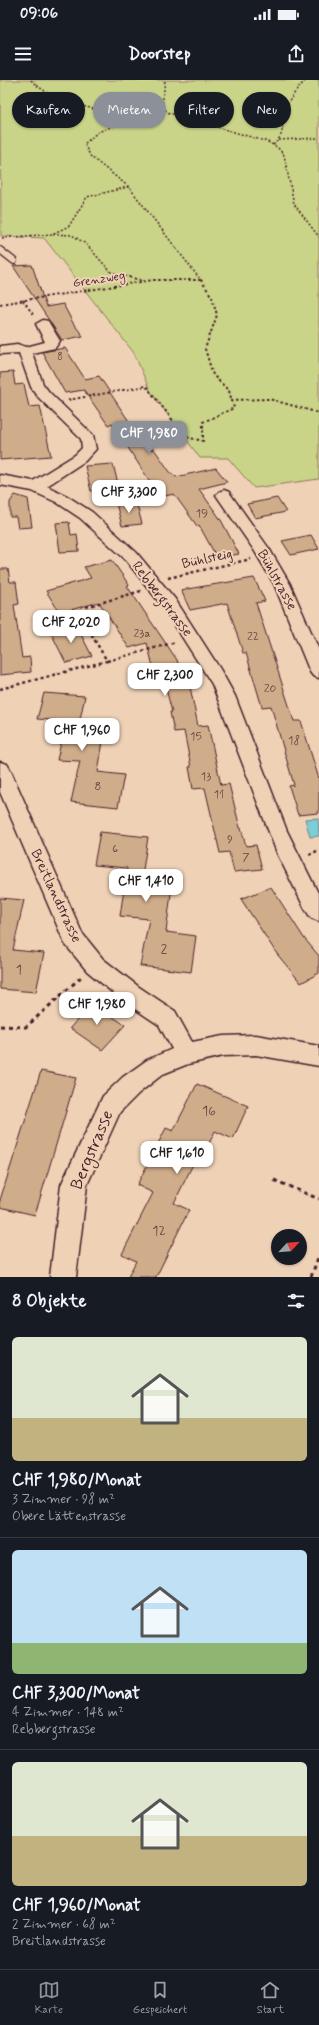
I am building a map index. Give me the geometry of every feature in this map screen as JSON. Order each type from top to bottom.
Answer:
[{"type":"street","points":[[0,350],[17,348],[25,351],[50,345],[53,341],[43,324]]},
{"type":"street","points":[[25,351],[36,384],[52,403],[88,438],[89,449],[80,458],[35,487]]},
{"type":"street","name":"Rebbergstrasse","points":[[0,480],[35,487],[64,500],[90,518],[123,549],[154,584],[192,637],[225,694],[271,821],[292,865],[319,912]]},
{"type":"street","name":"Bühlstrasse","points":[[224,494],[266,556],[295,612],[319,672]]},
{"type":"street","name":"Breitlandstrasse","points":[[0,769],[73,938],[95,965],[131,994],[167,1018],[186,1054]]},
{"type":"street","name":"Bergstrasse","points":[[63,1277],[74,1185],[111,1104],[131,1084],[155,1067],[186,1054],[223,1046],[256,1045],[319,1056]]},
{"type":"lane","points":[[0,250],[14,261]]},
{"type":"path","points":[[31,80],[38,87],[57,98],[93,107]]},
{"type":"path","points":[[164,92],[165,80]]},
{"type":"path","points":[[273,145],[284,133],[283,118],[290,101],[306,80]]},
{"type":"path","points":[[166,110],[169,113],[253,137],[273,145],[284,155],[294,204],[319,237]]},
{"type":"path","points":[[52,403],[146,386],[186,437],[203,442],[203,422],[234,408],[229,391],[213,375],[205,348],[217,316],[212,297],[201,280],[129,187],[91,157],[84,144],[98,132],[108,128]]},
{"type":"path","points":[[279,140],[319,138]]},
{"type":"path","points":[[52,234],[69,226],[87,197],[129,187]]},
{"type":"path","points":[[0,238],[52,234],[72,235],[86,244],[111,272],[146,282]]},
{"type":"path","name":"Grenzweg","points":[[0,304],[146,282],[201,280]]},
{"type":"path","points":[[23,300],[39,325],[43,324]]},
{"type":"path","points":[[231,400],[269,399],[319,413]]},
{"type":"path","name":"Bühlsteig","points":[[107,661],[80,615],[89,613],[86,607],[154,584],[266,556]]},
{"type":"path","points":[[0,689],[192,637]]},
{"type":"path","points":[[0,1026],[26,1027],[95,965]]},
{"type":"path","points":[[274,1180],[319,1199]]},
{"type":"path","points":[[311,1277],[319,1255]]},
{"type":"green space","points":[[0,80],[319,80],[319,479],[254,488],[228,458],[200,458],[150,391],[134,353],[44,238],[1,236]]},
{"type":"water","points":[[318,818],[319,836],[310,837],[305,819]]},
{"type":"building","points":[[32,265],[46,307],[63,304],[73,323],[83,336],[62,340],[13,266]]},
{"type":"building","points":[[65,348],[85,379],[99,376],[148,450],[154,449],[170,472],[176,477],[216,468],[227,482],[199,489],[221,520],[239,554],[217,558],[199,525],[197,526],[174,494],[160,497],[112,423],[108,425],[84,390],[65,393],[42,352]]},
{"type":"building","points":[[13,372],[15,385],[24,384],[29,407],[40,406],[51,456],[0,460],[0,373]]},
{"type":"building","points":[[113,464],[119,488],[91,491],[85,466]]},
{"type":"building","points":[[15,495],[28,499],[32,527],[18,528],[16,517],[10,517],[10,502]]},
{"type":"building","points":[[277,498],[286,512],[255,518],[247,504]]},
{"type":"building","points":[[136,501],[142,524],[122,526],[116,503]]},
{"type":"building","points":[[69,522],[71,535],[77,534],[79,551],[60,552],[56,523]]},
{"type":"building","points":[[311,535],[319,549],[291,555],[282,541]]},
{"type":"building","points":[[112,560],[129,585],[127,586],[177,660],[181,673],[187,672],[198,726],[208,725],[221,785],[229,784],[246,846],[256,845],[262,869],[234,872],[229,852],[220,853],[205,788],[193,789],[189,767],[191,767],[184,731],[174,732],[170,712],[172,712],[163,677],[156,678],[147,643],[129,648],[99,602],[60,613],[46,591],[91,578],[84,567]]},
{"type":"building","points":[[0,569],[8,569],[10,582],[16,582],[19,604],[14,605],[22,658],[30,657],[31,672],[0,675]]},
{"type":"building","points":[[254,578],[265,601],[256,603],[294,721],[301,721],[319,779],[319,813],[298,815],[289,786],[294,785],[271,706],[262,707],[246,653],[243,653],[227,603],[190,610],[181,590]]},
{"type":"building","points":[[76,625],[92,656],[66,663],[50,631]]},
{"type":"building","points":[[44,693],[85,696],[77,733],[104,735],[98,772],[124,775],[118,807],[71,802],[80,761],[57,760],[66,721],[37,719]]},
{"type":"building","points":[[100,832],[148,837],[141,883],[172,886],[166,932],[196,936],[191,972],[140,966],[149,919],[120,916],[127,868],[94,865]]},
{"type":"building","points":[[271,887],[304,938],[319,956],[319,973],[301,983],[277,954],[241,899]]},
{"type":"building","points":[[0,898],[24,900],[13,950],[44,953],[36,992],[0,989]]},
{"type":"building","points":[[92,1003],[125,1025],[102,1050],[70,1028]]},
{"type":"building","points":[[41,1071],[76,1078],[35,1215],[0,1207],[0,1200]]},
{"type":"building","points":[[197,1084],[248,1106],[233,1139],[215,1131],[203,1156],[198,1154],[174,1203],[189,1210],[156,1277],[128,1277],[136,1261],[122,1254],[153,1193],[137,1185],[166,1128],[173,1131]]}]
